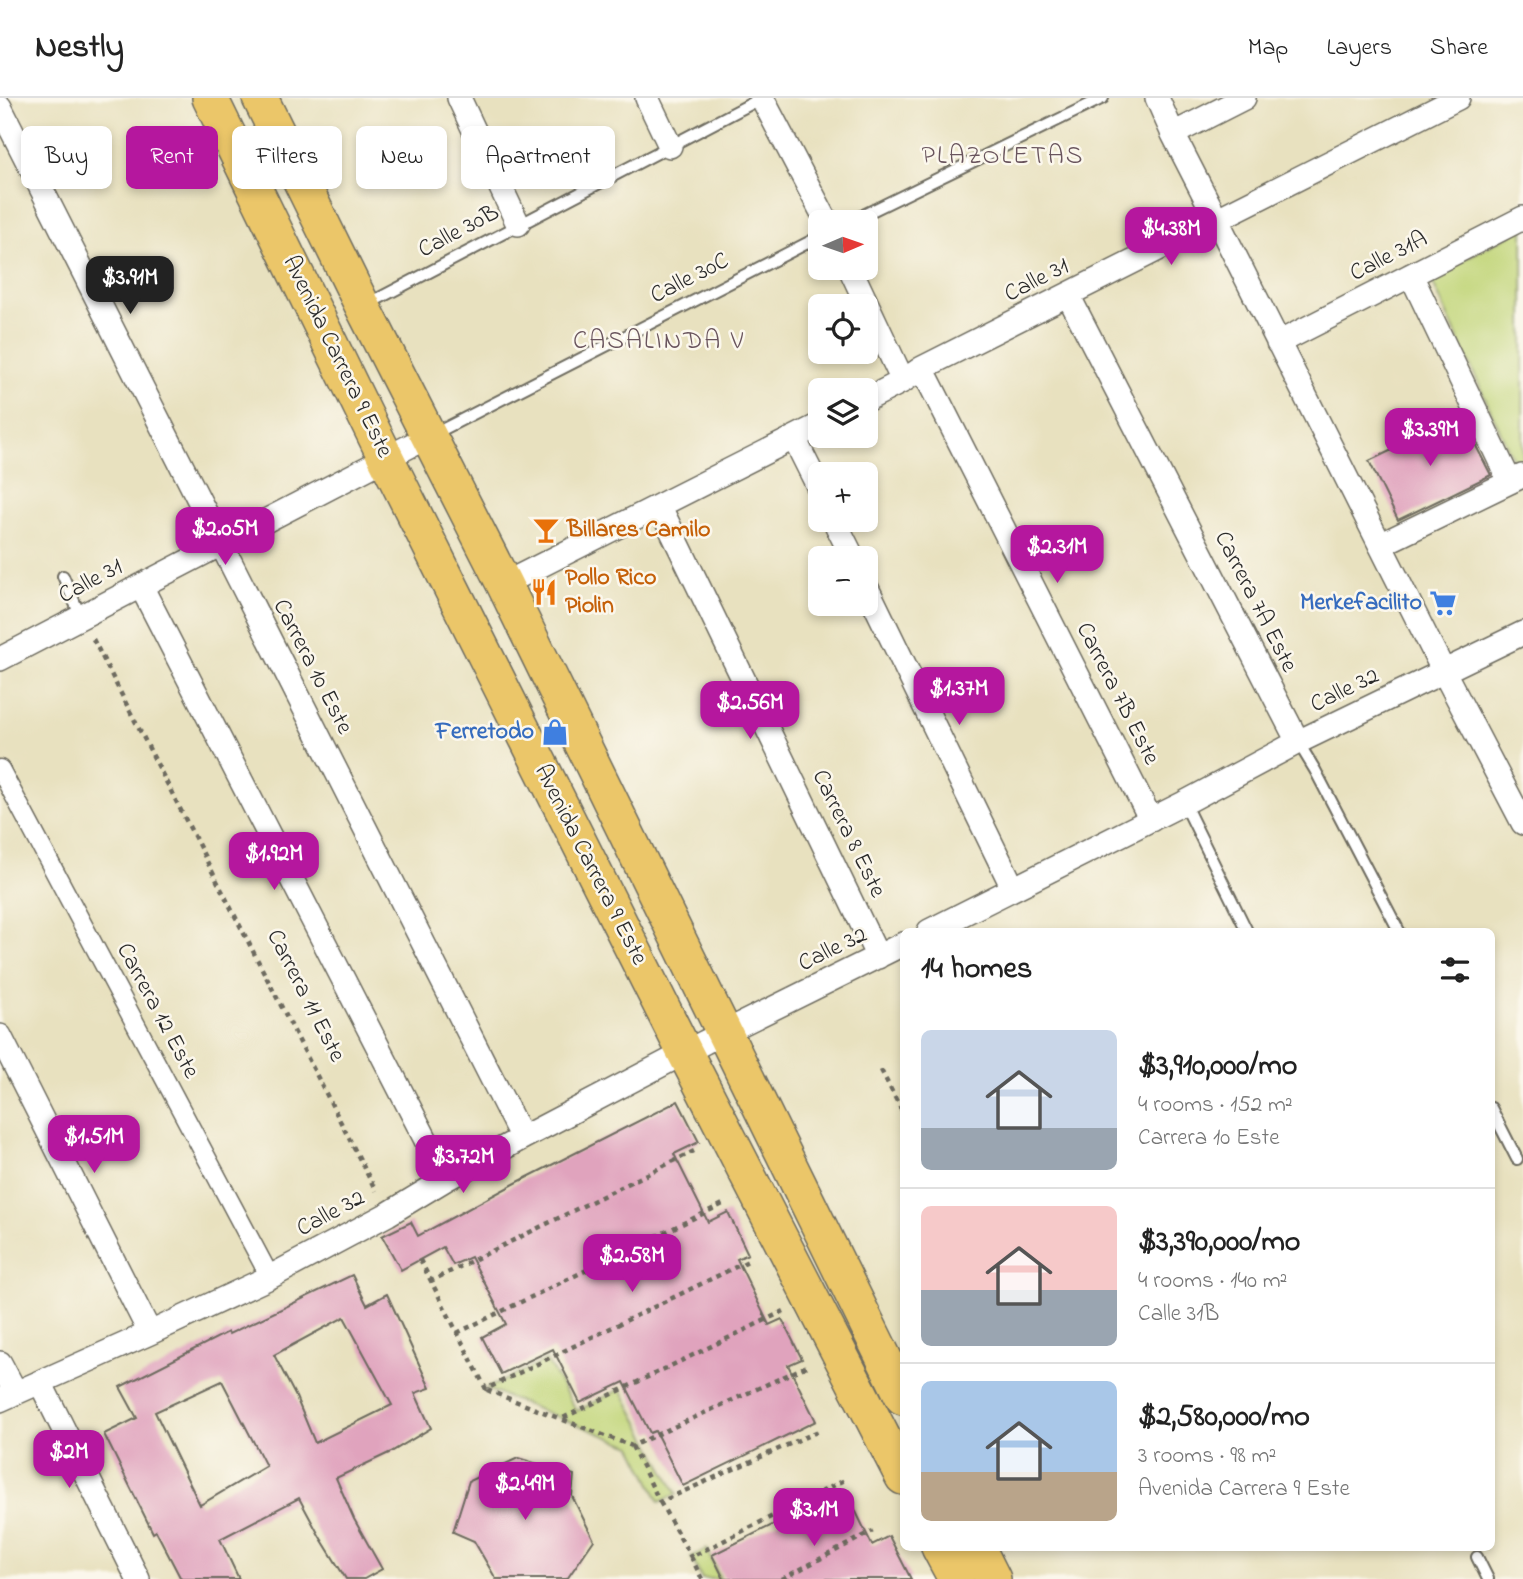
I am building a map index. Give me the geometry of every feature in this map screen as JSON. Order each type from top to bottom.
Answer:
[{"type":"main road","name":"Avenida Carrera 9 Este","points":[[210,98],[386,458],[685,1053],[900,1471]]},
{"type":"main road","name":"Avenida Carrera 9 Este","points":[[260,98],[504,584],[900,1391]]},
{"type":"main road","points":[[941,1551],[956,1579]]},
{"type":"main road","points":[[979,1551],[993,1579]]},
{"type":"street","points":[[459,98],[518,224]]},
{"type":"street","points":[[648,98],[670,146]]},
{"type":"street","points":[[762,98],[821,210]]},
{"type":"street","points":[[1157,98],[1444,672],[1515,787],[1523,823]]},
{"type":"street","points":[[1173,134],[1244,98]]},
{"type":"street","name":"Calle 31","points":[[878,394],[1458,98]]},
{"type":"street","name":"Carrera 10 Este","points":[[0,107],[523,1138]]},
{"type":"street","name":"Calle 31A","points":[[1278,343],[1523,218]]},
{"type":"street","points":[[1380,545],[1516,479],[1412,275]]},
{"type":"street","name":"Carrera 7B Este","points":[[857,280],[913,375],[1151,820]]},
{"type":"street","name":"Carrera 7A Este","points":[[1068,295],[1298,742]]},
{"type":"street","points":[[504,584],[808,431]]},
{"type":"street","name":"Calle 31","points":[[0,659],[429,436]]},
{"type":"street","points":[[794,438],[808,466]]},
{"type":"street","name":"Carrera 8 Este","points":[[660,507],[878,957]]},
{"type":"street","name":"Carrera 11 Este","points":[[141,586],[446,1180]]},
{"type":"street","points":[[878,611],[1013,888]]},
{"type":"street","name":"Calle 32","points":[[935,928],[1185,803],[1298,742],[1523,633]]},
{"type":"street","name":"Carrera 12 Este","points":[[0,769],[270,1277]]},
{"type":"street","name":"Calle 32","points":[[8,1396],[270,1277],[523,1138],[723,1033],[900,946]]},
{"type":"street","points":[[0,1036],[149,1333]]},
{"type":"street","points":[[0,1363],[8,1396]]},
{"type":"street","points":[[40,1382],[138,1579]]},
{"type":"lane","name":"Calle 30B","points":[[363,307],[762,98]]},
{"type":"lane","points":[[874,210],[1103,98]]},
{"type":"lane","name":"Calle 30C","points":[[429,436],[808,243]]},
{"type":"lane","points":[[63,576],[81,617]]},
{"type":"lane","name":"Carrera 7A Este","points":[[1298,742],[1397,928]]},
{"type":"lane","points":[[1185,803],[1246,928]]},
{"type":"lane","points":[[1495,1116],[1517,1158]]},
{"type":"lane","points":[[1477,1557],[1488,1579]]},
{"type":"path","name":"Carrera 11 Este","points":[[81,617],[388,1214]]},
{"type":"path","points":[[881,1070],[900,1107]]},
{"type":"path","points":[[431,1281],[694,1151]]},
{"type":"path","points":[[457,1333],[725,1203]]},
{"type":"path","points":[[420,1260],[486,1389],[632,1446],[702,1579]]},
{"type":"path","points":[[486,1389],[750,1260]]},
{"type":"path","points":[[561,1419],[785,1310]]},
{"type":"path","points":[[632,1446],[807,1366]]},
{"type":"path","points":[[660,1502],[821,1430]]},
{"type":"path","points":[[691,1557],[845,1480]]},
{"type":"path","points":[[782,1579],[873,1531]]},
{"type":"green space","points":[[1523,228],[1523,463],[1516,466],[1430,277]]},
{"type":"green space","points":[[546,1360],[577,1411],[621,1389],[677,1494],[660,1502],[632,1446],[486,1389]]},
{"type":"green space","points":[[707,1549],[720,1579],[702,1579],[691,1557]]},
{"type":"building","points":[[1461,417],[1491,475],[1398,520],[1369,461]]},
{"type":"building","points":[[678,1101],[699,1142],[674,1154],[708,1222],[728,1212],[748,1254],[737,1259],[769,1325],[782,1319],[802,1359],[788,1365],[816,1421],[683,1486],[655,1431],[650,1433],[624,1382],[580,1403],[553,1349],[501,1374],[482,1337],[506,1324],[471,1257],[453,1265],[443,1247],[401,1270],[382,1236],[411,1222],[418,1236]]},
{"type":"building","points":[[352,1275],[367,1305],[387,1294],[430,1388],[415,1393],[431,1428],[391,1452],[336,1478],[354,1519],[382,1569],[364,1579],[346,1579],[299,1498],[220,1539],[239,1579],[181,1579],[156,1531],[153,1533],[104,1434],[137,1418],[120,1387],[228,1332],[229,1334]],"holes":[[[344,1317],[392,1405],[315,1443],[296,1397],[274,1355]],[[222,1381],[266,1466],[200,1505],[155,1412]]]},
{"type":"building","points":[[518,1458],[574,1475],[572,1496],[594,1540],[567,1579],[496,1579],[474,1541],[453,1532],[469,1481]]},
{"type":"building","points":[[845,1489],[872,1545],[889,1536],[911,1579],[724,1579],[712,1555]]},
{"type":"place","name":"Billares Camilo","points":[[546,530]]},
{"type":"place","name":"Pollo Rico Piolin","points":[[544,592]]},
{"type":"place","name":"Merkefacilito","points":[[1443,603]]},
{"type":"place","name":"Ferretodo","points":[[555,732]]},
{"type":"district","name":"PLAZOLETAS","points":[[1003,157]]},
{"type":"district","name":"CASALINDA V","points":[[659,342]]}]
